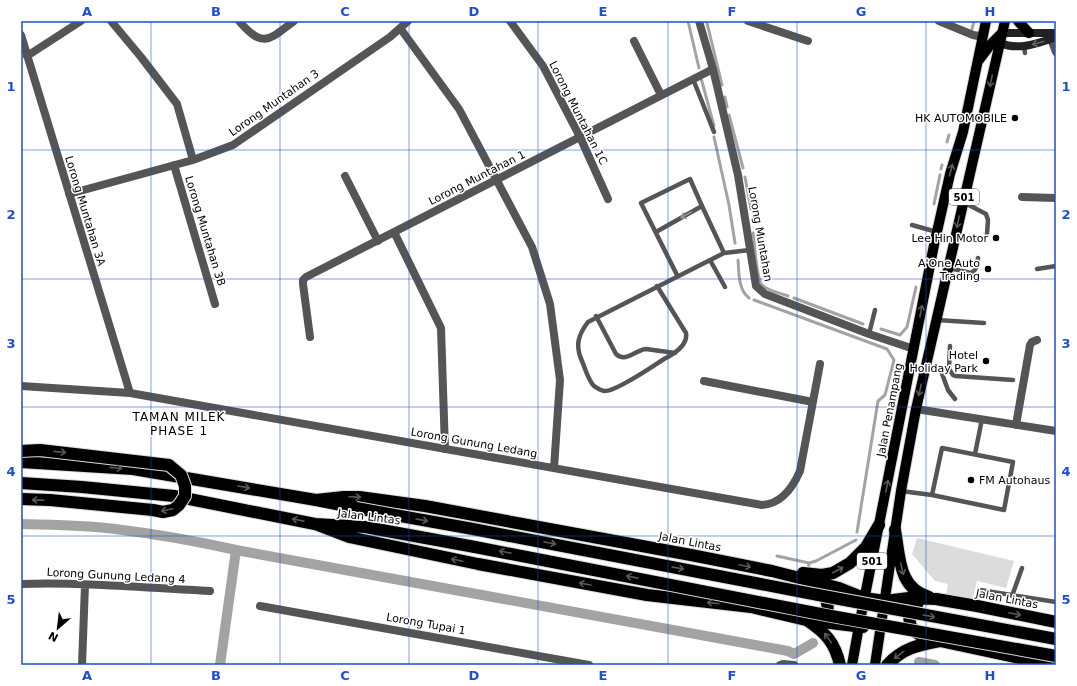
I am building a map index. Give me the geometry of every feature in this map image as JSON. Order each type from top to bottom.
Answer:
[{"type":"highway","points":[[21,451],[40,450],[169,464],[181,475],[185,486],[185,496],[179,505],[172,510],[163,512],[50,500],[21,499]]},
{"type":"highway","name":"Jalan Lintas","points":[[21,462],[133,469],[316,500],[1056,639]]},
{"type":"highway","name":"Jalan Lintas","points":[[21,483],[82,486],[174,496],[315,524],[365,527],[483,548],[831,616],[1056,656]]},
{"type":"highway","name":"Jalan Lintas","points":[[316,500],[359,497],[425,506],[772,571],[839,588],[864,598],[885,601],[909,598],[936,599],[1056,622]]},
{"type":"highway","name":"Jalan Lintas","points":[[315,524],[349,537],[478,564],[647,595],[751,607],[806,620],[859,626],[927,638],[1052,665]]},
{"type":"highway","points":[[772,571],[822,575],[833,573],[850,563],[866,548],[879,525]]},
{"type":"highway","points":[[895,530],[902,574],[910,586],[921,595],[936,599]]},
{"type":"highway","points":[[806,620],[820,618],[826,613],[828,607],[827,599],[812,582]]},
{"type":"highway","points":[[927,638],[916,633],[910,623],[909,615],[912,608],[919,604],[936,599]]},
{"type":"highway","points":[[806,620],[823,631],[829,638],[840,665]]},
{"type":"highway","points":[[887,665],[906,650],[921,644],[940,641]]},
{"type":"main road","name":"Jalan Penampang","points":[[852,665],[937,232],[950,174],[963,132],[976,65],[987,21]]},
{"type":"main road","points":[[987,21],[1000,38],[1010,46],[1025,49],[1054,36]]},
{"type":"main road","name":"501","points":[[875,665],[901,491],[916,409],[949,268],[962,202],[1005,21]]},
{"type":"main road","points":[[1018,21],[1029,33]]},
{"type":"main road","points":[[976,65],[1000,38],[1029,33],[1054,36]]},
{"type":"street","points":[[27,56],[80,21]]},
{"type":"street","points":[[110,21],[141,57],[177,104],[193,160]]},
{"type":"street","points":[[239,21],[258,39],[264,39],[276,35],[294,21]]},
{"type":"street","name":"Lorong Muntahan 3","points":[[69,194],[193,160],[233,146],[390,37],[408,21]]},
{"type":"street","name":"Lorong Muntahan 1C","points":[[510,21],[543,66],[580,137],[608,199]]},
{"type":"street","name":"Lorong Muntahan","points":[[699,21],[738,175],[756,286],[765,294],[869,334],[914,349]]},
{"type":"street","points":[[748,21],[808,41]]},
{"type":"street","points":[[939,21],[955,24],[973,36],[978,36],[983,33]]},
{"type":"street","points":[[400,28],[459,110],[532,247],[550,304],[560,380],[554,468]]},
{"type":"street","name":"Lorong Muntahan 3A","points":[[21,35],[130,393]]},
{"type":"street","points":[[1054,36],[1056,52]]},
{"type":"street","points":[[634,41],[661,95]]},
{"type":"street","name":"Lorong Muntahan 1","points":[[310,337],[302,284],[306,277],[712,68]]},
{"type":"street","name":"Lorong Muntahan 3B","points":[[174,165],[215,304]]},
{"type":"street","points":[[345,176],[378,241]]},
{"type":"street","points":[[1022,196],[1056,198]]},
{"type":"street","points":[[394,232],[441,328],[445,449]]},
{"type":"street","points":[[1016,425],[1030,345],[1032,342],[1037,340]]},
{"type":"street","name":"Lorong Gunung Ledang","points":[[21,386],[130,393],[762,505],[771,505],[790,490],[800,471],[820,364]]},
{"type":"street","points":[[704,381],[813,402]]},
{"type":"street","points":[[916,409],[1056,431]]},
{"type":"street","name":"Lorong Gunung Ledang 4","points":[[21,584],[43,583],[210,591]]},
{"type":"street","points":[[82,665],[85,585]]},
{"type":"street","name":"Lorong Tupai 1","points":[[260,606],[589,665]]},
{"type":"street","points":[[780,665],[794,665]]},
{"type":"lane","points":[[693,79],[714,132]]},
{"type":"lane","points":[[677,275],[663,245],[640,203],[690,179],[724,253]]},
{"type":"lane","points":[[962,202],[986,214],[988,220],[987,234]]},
{"type":"lane","points":[[656,232],[702,206]]},
{"type":"lane","points":[[912,225],[937,232]]},
{"type":"lane","points":[[657,286],[686,333],[687,338],[675,352],[640,374],[611,390],[600,390],[593,385],[578,352],[578,340],[582,329],[588,322],[596,316],[724,253],[750,250]]},
{"type":"lane","points":[[949,268],[971,273],[974,272],[978,258]]},
{"type":"lane","points":[[710,260],[725,287]]},
{"type":"lane","points":[[1037,269],[1056,266]]},
{"type":"lane","points":[[869,334],[875,310]]},
{"type":"lane","points":[[596,316],[619,357],[626,358],[642,349],[675,352]]},
{"type":"lane","points":[[937,320],[984,323]]},
{"type":"lane","points":[[949,369],[950,346]]},
{"type":"lane","points":[[925,367],[949,369],[956,376],[1013,380]]},
{"type":"lane","points":[[940,368],[948,390],[955,399]]},
{"type":"lane","points":[[975,454],[982,420]]},
{"type":"lane","points":[[901,491],[932,495],[1004,510],[1013,462],[942,448],[932,495]]},
{"type":"lane","points":[[1012,596],[1022,568]]},
{"type":"lane","points":[[980,590],[1056,602]]},
{"type":"shaded area","points":[[917,538],[1014,561],[1006,588],[977,581],[972,602],[946,595],[948,584],[935,581],[912,554]]},
{"type":"waterway","points":[[688,21],[699,68]]},
{"type":"waterway","points":[[971,33],[974,21]]},
{"type":"waterway","points":[[707,23],[722,85]]},
{"type":"waterway","points":[[701,78],[714,126]]},
{"type":"waterway","points":[[725,97],[727,107]]},
{"type":"waterway","points":[[729,115],[743,168]]},
{"type":"waterway","points":[[947,142],[949,135]]},
{"type":"waterway","points":[[714,137],[729,205],[735,243]]},
{"type":"waterway","points":[[941,169],[942,165]]},
{"type":"waterway","points":[[934,204],[940,175]]},
{"type":"waterway","points":[[745,177],[751,209]]},
{"type":"waterway","points":[[753,233],[758,275],[762,285],[788,296]]},
{"type":"waterway","points":[[738,260],[741,286],[745,295],[749,298]]},
{"type":"waterway","points":[[881,329],[900,335],[907,327],[916,287]]},
{"type":"waterway","points":[[794,298],[863,324]]},
{"type":"waterway","points":[[754,300],[887,349],[894,360],[885,395],[878,401],[857,532]]},
{"type":"waterway","points":[[21,524],[68,525],[103,528],[176,538],[788,651],[794,654],[813,643]]},
{"type":"waterway","points":[[808,571],[809,563],[816,561],[856,540]]},
{"type":"waterway","points":[[220,665],[236,550]]},
{"type":"waterway","points":[[777,556],[809,563]]},
{"type":"waterway","points":[[919,662],[935,665]]},
{"type":"place","name":"HK AUTOMOBILE","points":[[1015,118]]},
{"type":"place","name":"Lee Hin Motor","points":[[996,238]]},
{"type":"place","name":"A'One Auto Trading","points":[[988,269]]},
{"type":"place","name":"Hotel Holiday Park","points":[[986,361]]},
{"type":"place","name":"FM Autohaus","points":[[971,480]]},
{"type":"district","name":"TAMAN MILEK PHASE 1","points":[[179,424]]}]
